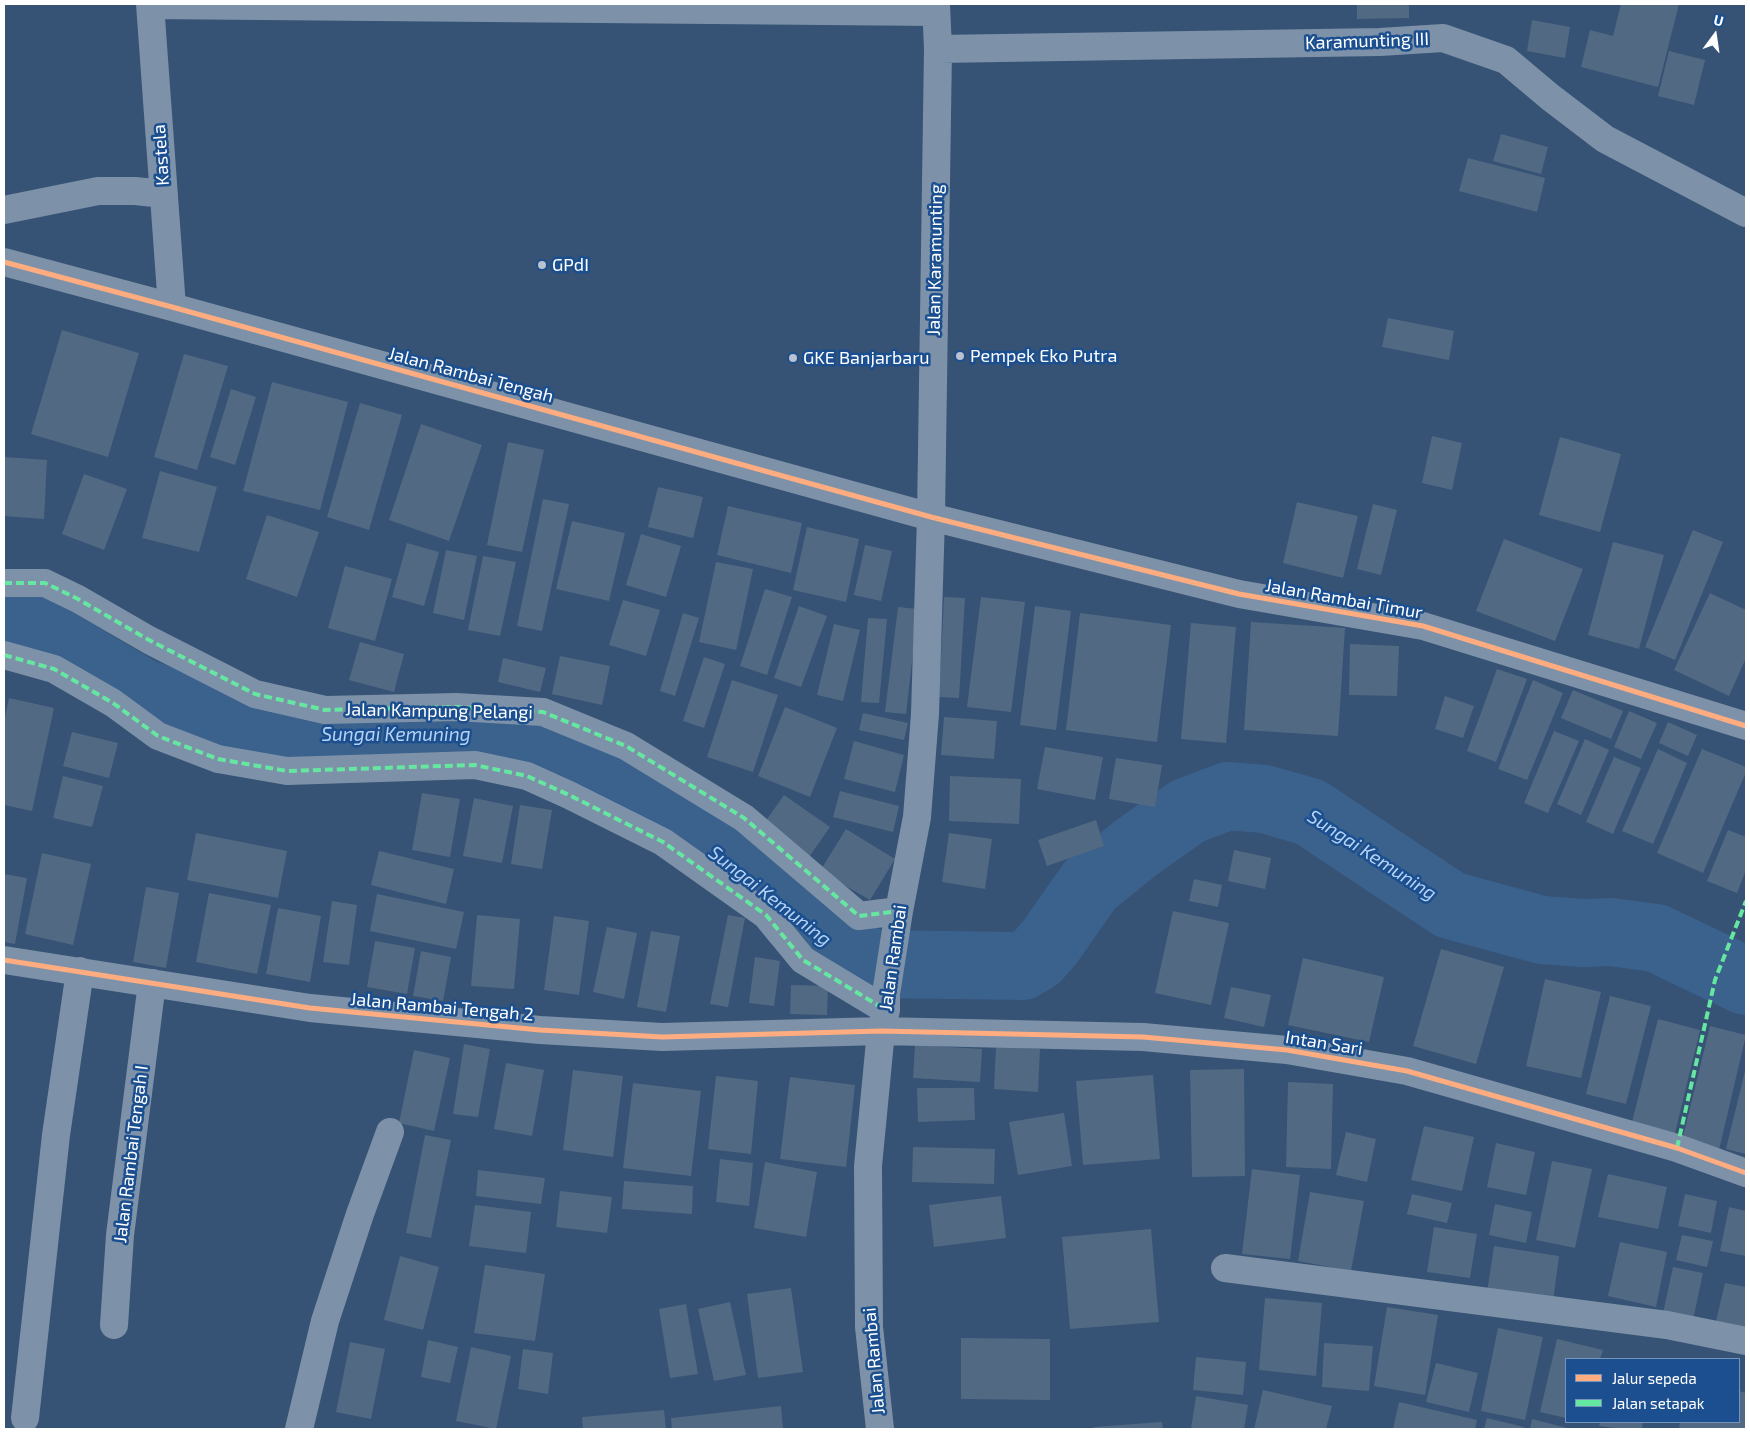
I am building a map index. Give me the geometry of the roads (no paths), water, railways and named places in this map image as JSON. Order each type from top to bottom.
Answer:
[{"type":"street","points":[[150,4],[936,8]]},
{"type":"street","name":"Kastela","points":[[150,4],[172,307]]},
{"type":"street","name":"Jalan Karamunting","points":[[931,517],[938,49],[936,8]]},
{"type":"street","name":"Karamunting III","points":[[938,49],[1380,42],[1443,38],[1506,60],[1605,139],[1746,213]]},
{"type":"street","points":[[4,210],[98,191],[134,191],[164,194]]},
{"type":"street","name":"Jalan Rambai Tengah","points":[[4,262],[931,517]]},
{"type":"street","name":"Jalan Rambai Timur","points":[[931,517],[1239,594],[1423,626],[1746,726]]},
{"type":"street","name":"Jalan Rambai","points":[[880,1429],[869,1328],[868,1166],[897,923],[917,817],[926,714],[931,517]]},
{"type":"street","name":"Jalan Kampung Pelangi","points":[[4,583],[45,584],[78,599],[149,640],[255,694],[324,710],[456,707],[543,712],[626,746],[744,818],[859,916],[897,923]]},
{"type":"street","points":[[4,655],[54,669],[113,704],[158,736],[218,759],[287,771],[475,765],[526,776],[664,842],[766,914],[803,960],[885,1012]]},
{"type":"street","name":"Jalan Rambai Tengah 2","points":[[4,960],[310,1008],[540,1030],[662,1036],[885,1012]]},
{"type":"street","points":[[25,1418],[56,1135],[80,971]]},
{"type":"street","name":"Jalan Rambai Tengah I","points":[[114,1325],[120,1235],[152,983]]},
{"type":"street","name":"Intan Sari","points":[[885,1012],[1296,1052],[1408,1071],[1677,1148],[1746,1173]]},
{"type":"street","points":[[299,1429],[325,1321],[360,1214],[390,1132]]},
{"type":"street","points":[[1224,1268],[1667,1325],[1746,1341]]},
{"type":"waterway","name":"Sungai Kemuning","points":[[4,616],[33,628],[141,692],[204,715],[263,730],[320,736],[467,731],[540,750],[681,828],[776,896],[795,920],[842,952],[878,964],[1022,966],[1037,957],[1050,942],[1090,885],[1137,847],[1188,811],[1228,796],[1264,799],[1310,812],[1450,905],[1542,930],[1583,933],[1611,932],[1656,938],[1746,981]]},
{"type":"place","name":"GPdI","points":[[542,265]]},
{"type":"place","name":"Pempek Eko Putra","points":[[960,356]]},
{"type":"place","name":"GKE Banjarbaru","points":[[793,358]]}]
